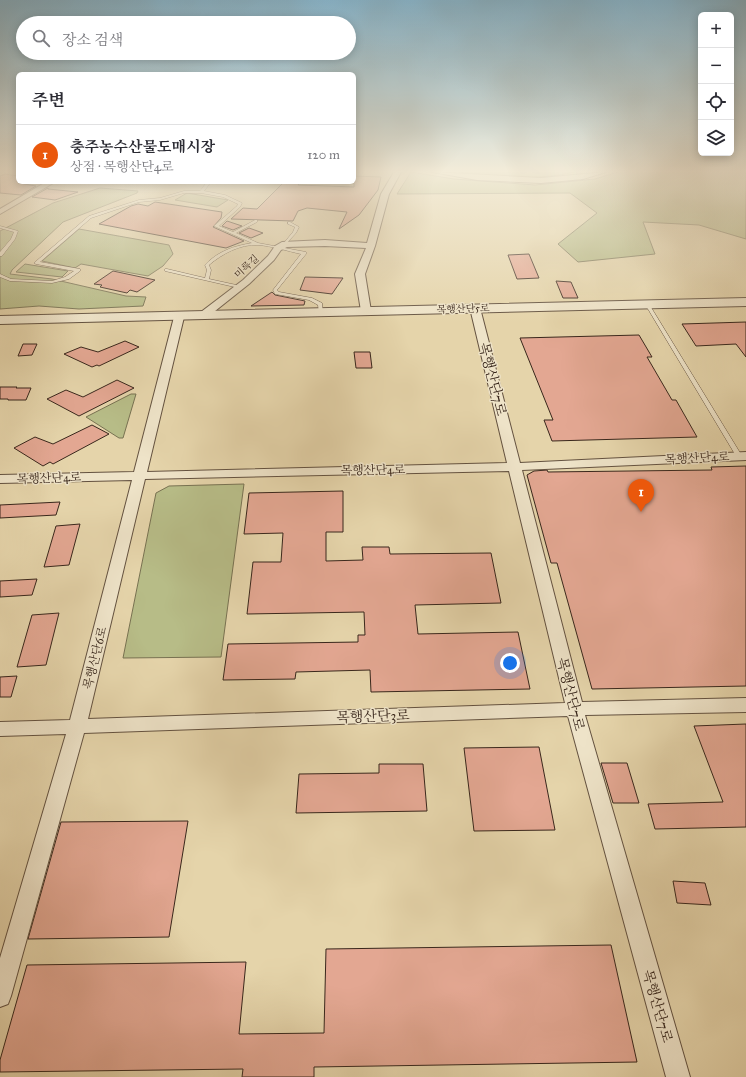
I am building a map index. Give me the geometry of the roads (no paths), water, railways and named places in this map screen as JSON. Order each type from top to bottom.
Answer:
[{"type":"street","points":[[366,311],[360,274],[371,246],[377,222]]},
{"type":"street","points":[[281,246],[324,243],[371,246]]},
{"type":"street","name":"미륵길","points":[[201,317],[240,287],[271,258],[281,246]]},
{"type":"street","name":"목행산단5로","points":[[0,320],[201,317],[475,308],[746,302]]},
{"type":"street","name":"목행산단7로","points":[[475,308],[575,709],[678,1077]]},
{"type":"street","name":"목행산단6로","points":[[0,996],[77,727],[179,317]]},
{"type":"street","name":"목행산단4로","points":[[0,479],[515,467],[742,456]]},
{"type":"street","name":"목행산단3로","points":[[0,729],[575,709],[746,705]]},
{"type":"lane","points":[[0,275],[10,280],[60,281],[78,270],[36,263],[84,222]]},
{"type":"lane","name":"미륵길","points":[[220,222],[216,226],[257,244],[281,246]]},
{"type":"lane","points":[[234,233],[254,222]]},
{"type":"lane","points":[[281,246],[295,232],[297,227],[289,223]]},
{"type":"lane","points":[[0,227],[16,231],[13,239],[0,255]]},
{"type":"lane","points":[[207,279],[209,270],[206,266],[223,251],[235,247],[257,244]]},
{"type":"lane","points":[[281,246],[304,252],[275,290],[277,293],[310,299],[320,304],[321,313]]},
{"type":"lane","points":[[166,270],[240,287]]},
{"type":"lane","points":[[647,304],[742,456]]},
{"type":"place","name":"충주농수산물도매시장","points":[[641,512]]}]
